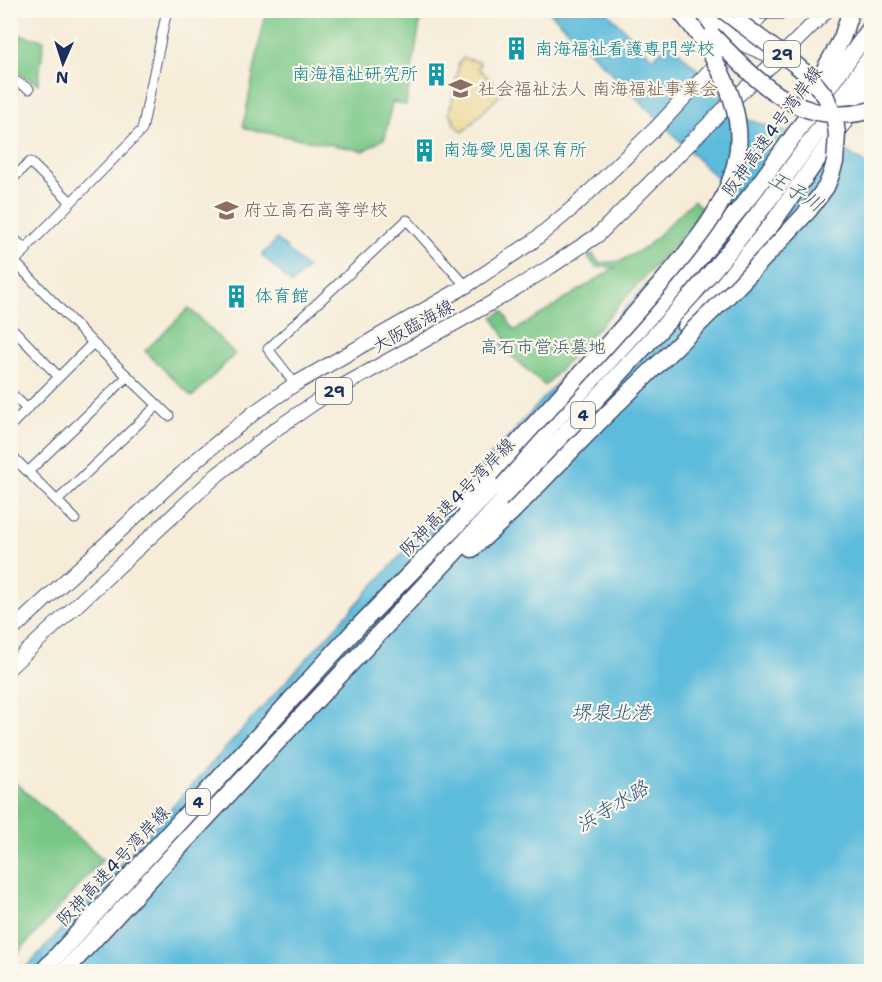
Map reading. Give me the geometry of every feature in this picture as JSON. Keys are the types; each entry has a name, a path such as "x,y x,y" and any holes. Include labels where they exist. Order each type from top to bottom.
{"highway":[{"path":"353,632 490,474 670,273 699,237 725,195 738,148 736,116 732,99 718,69 696,32 679,10"},
{"path":"688,10 753,76 783,99 799,107 826,114 843,115 872,110"},
{"path":"604,416 716,309 795,226 822,193 835,162 837,147 835,120 826,97 819,87 795,65 723,10"},
{"path":"761,14 785,10"},
{"path":"717,238 809,98 842,38 851,10"},
{"name":"阪神高速4号湾岸線","path":"42,972 353,632 498,483 642,326 754,191 872,26"},
{"name":"阪神高速4号湾岸線","path":"64,972 692,295 770,198 872,55"},
{"path":"267,753 443,575 512,512 710,301 789,202 828,142 872,82"}],"main road":[{"path":"698,10 736,41 778,59"},
{"path":"744,10 761,14 778,59"},
{"name":"大阪臨海線","path":"10,667 217,475 276,429 323,397 493,303 598,235 827,10"},
{"name":"大阪臨海線","path":"10,632 200,457 255,412 295,384 466,286 532,242 576,206 658,126 761,14"}],"street":[{"path":"167,10 142,130 12,262 169,416"},
{"path":"10,78 29,89"},
{"path":"10,181 30,162 71,202"},
{"path":"295,384 268,349 407,220 466,286"},
{"path":"10,235 25,249"},
{"path":"10,326 59,377"},
{"path":"10,426 93,343"},
{"path":"28,471 128,376"},
{"path":"10,392 27,409"},
{"path":"58,500 158,405"},
{"path":"10,454 75,519"}],"green space":[{"path":"266,11 422,11 406,105 392,102 385,138 364,151 247,129 243,126"},
{"path":"11,33 44,40 38,84 11,69"},
{"name":"高石市営浜墓地","path":"694,200 704,212 545,386 500,345 506,340 493,317 503,311 513,329 516,330 616,267 596,267 588,257 593,254 599,263 621,261 646,247"},
{"path":"189,308 235,354 192,397 145,351"},
{"path":"11,779 103,859 11,960"}],"sand":[{"path":"463,58 480,62 478,68 502,93 463,132 453,123 454,119 449,114 459,63"}],"water":[{"name":"堺泉北港","path":"549,11 606,11 653,58 670,43 749,120 844,150 871,167 871,971 22,972 731,192"},
{"path":"277,239 307,268 292,284 262,255"}],"place":[{"name":"南海福祉看護専門学校","path":"517,49"},
{"name":"南海福祉研究所","path":"436,74"},
{"name":"社会福祉法人 南海福祉事業会","path":"460,89"},
{"name":"南海愛児園保育所","path":"425,150"},
{"name":"府立高石高等学校","path":"226,210"},
{"name":"体育館","path":"237,296"}],"water label":[{"name":"王子川","path":"796,191"},
{"name":"浜寺水路","path":"612,806"}]}
